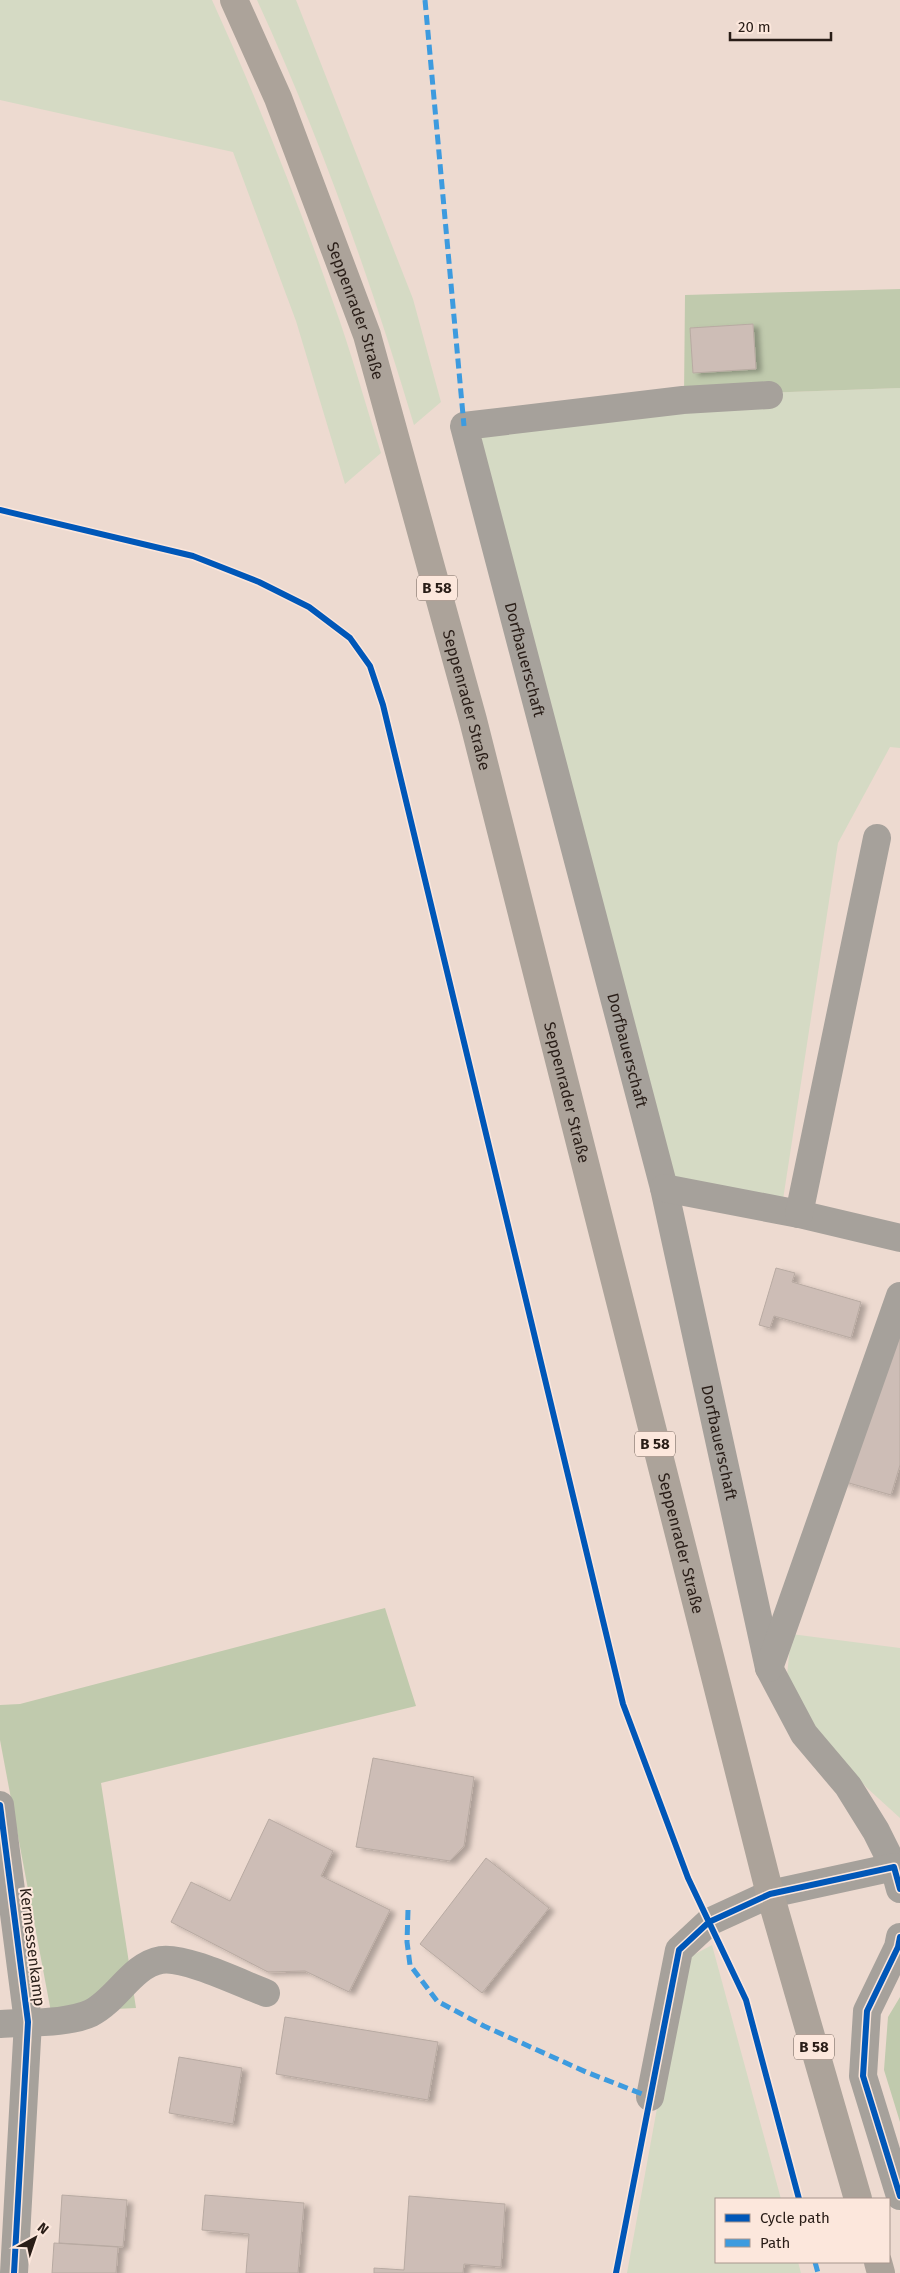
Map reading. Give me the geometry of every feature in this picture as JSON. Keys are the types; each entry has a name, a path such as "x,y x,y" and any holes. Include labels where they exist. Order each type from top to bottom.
{"main road":[{"name":"Seppenrader Straße","path":"234,0 278,98 367,335 476,729 770,1894 858,2198"}],"street":[{"name":"Dorfbauerschaft","path":"768,396 683,400 464,426 664,1188 769,1668 804,1734 848,1786 876,1831 897,1878"},
{"path":"799,1214 877,838"},
{"path":"664,1188 799,1214 900,1238"},
{"path":"769,1668 900,1296"},
{"name":"Kermessenkamp","path":"0,1805 28,2022 14,2273"},
{"path":"650,2097 679,1950 709,1922 770,1894 897,1878"},
{"path":"900,1937 898,1947 867,2010 863,2076 900,2196"},
{"path":"0,2024 65,2019 91,2013 115,1996 147,1965 161,1960 180,1960 266,1993"}],"green space":[{"path":"0,0 212,0 261,112 305,225 346,339 381,453 345,484 296,321 233,152 0,100"},
{"path":"257,0 296,0 413,299 441,402 414,425 380,317 343,210 302,104"},
{"path":"900,289 900,388 684,396 685,295"},
{"path":"900,388 900,748 890,747 838,843 782,1206 677,1188 475,416 684,396"},
{"path":"385,1608 416,1706 101,1783 136,2008 51,2012 0,1740 0,1705 20,1704"},
{"path":"791,1634 900,1648 900,1818 867,1788 810,1727 787,1676"},
{"path":"712,1945 781,2198 715,2198 715,2263 798,2263 801,2273 627,2273 684,1960"},
{"path":"900,1997 900,2122 884,2070 888,2017"}],"building":[{"path":"753,324 756,369 693,373 690,328"},
{"path":"776,1268 795,1273 792,1282 861,1302 851,1338 774,1316 770,1328 759,1325"},
{"path":"900,1312 900,1465 891,1495 842,1481"},
{"path":"373,1758 474,1777 464,1846 450,1861 356,1847"},
{"path":"269,1819 333,1851 321,1876 390,1910 349,1992 305,1971 268,1972 171,1922 191,1882 230,1901"},
{"path":"486,1858 549,1908 482,1993 420,1944"},
{"path":"285,2017 438,2042 428,2100 276,2074"},
{"path":"179,2057 242,2068 233,2124 169,2113"},
{"path":"62,2195 127,2200 123,2247 59,2243"},
{"path":"205,2195 304,2203 298,2273 246,2273 249,2234 202,2230"},
{"path":"409,2196 505,2204 501,2267 464,2264 463,2273 374,2273 374,2268 404,2270"},
{"path":"54,2243 118,2247 116,2273 52,2273"}],"marked path":[{"path":"425,0 464,426"},
{"path":"408,1910 407,1942 410,1965 437,2001 484,2026 586,2072 650,2097 650,2101"},
{"path":"815,2263 818,2273"}],"cycle path":[{"path":"0,510 193,556 259,582 309,607 350,638 370,666 383,705 623,1704 688,1878 746,2000 799,2198"},
{"path":"0,1805 28,2022 14,2273"},
{"path":"616,2273 679,1950 709,1922 770,1894 894,1867 900,1889"},
{"path":"900,1937 898,1947 867,2011 863,2076 900,2196"}]}
